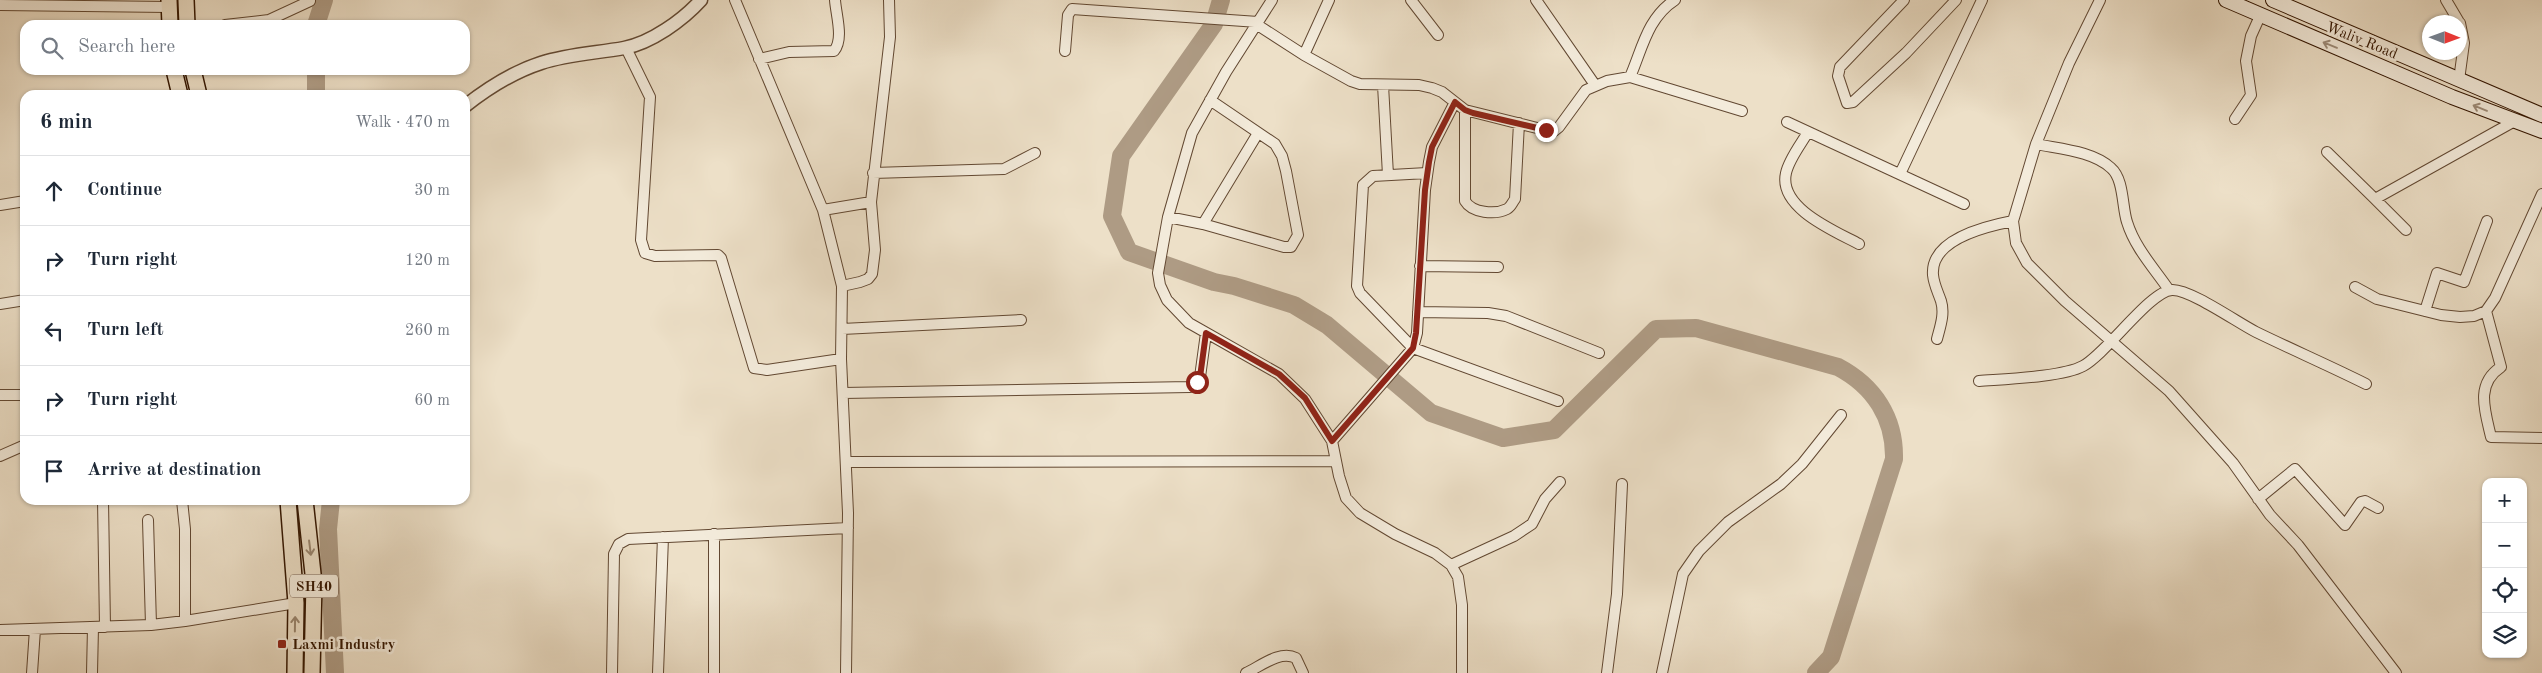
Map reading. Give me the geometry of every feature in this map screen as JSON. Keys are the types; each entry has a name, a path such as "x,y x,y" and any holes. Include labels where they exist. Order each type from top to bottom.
{"main road":[{"path":"186,0 187,20"},
{"name":"Waliv Road","path":"2226,0 2513,122 2542,131"},
{"name":"Waliv Road","path":"2272,0 2542,114"},
{"path":"169,3 170,20"},
{"path":"175,75 179,90"},
{"path":"194,75 198,90"},
{"name":"SH40","path":"288,505 296,603 295,673"},
{"name":"SH40","path":"305,505 314,583 312,673"}],"street":[{"path":"470,103 507,77 542,63 626,48 651,37 678,21 701,0"},
{"path":"735,0 823,210 842,286 841,359 848,528 846,673"},
{"path":"759,59 789,52 834,51 837,47 839,35 834,0"},
{"path":"842,286 868,279 872,274 875,250 870,202 890,37 889,0"},
{"path":"1272,0 1210,100 1192,133 1168,217 1158,273 1160,284 1167,300 1189,323 1279,374 1305,398 1332,441 1335,461 1346,498 1360,513 1395,534 1435,553 1451,564 1458,578 1462,605 1462,673"},
{"path":"1304,55 1329,0"},
{"path":"1411,0 1438,34"},
{"path":"1536,0 1595,85"},
{"path":"1630,77 1644,36 1667,5 1675,0"},
{"path":"1904,0 1840,67 1838,76 1847,103 1853,102 1899,59 1956,0"},
{"path":"1900,174 1982,0"},
{"path":"2100,0 2069,62 2036,144 2013,221 2016,242 2027,263 2065,301 2169,391 2233,463 2258,498 2298,545 2396,673"},
{"path":"2446,0 2455,15"},
{"path":"269,20 310,1"},
{"path":"0,5 81,2 169,3"},
{"path":"1065,51 1068,15 1072,9 1257,23 1304,55 1351,81 1383,85 1419,85 1442,92 1465,110 1554,131 1559,127 1581,96 1595,85 1630,77 1742,111"},
{"path":"2235,119 2251,95 2246,61 2251,36 2260,16"},
{"path":"626,48 650,97 651,110 641,240 645,253 655,256 718,255 721,258 754,368 767,370 841,359"},
{"path":"2459,80 2462,60"},
{"path":"1383,85 1388,175"},
{"path":"1168,217 1203,224 1284,247 1291,247 1298,235 1282,156 1274,144 1210,100"},
{"path":"1332,441 1413,348 1418,312 1427,173 1432,147 1455,102"},
{"path":"1465,110 1465,201 1468,208 1475,211 1505,210 1510,207 1515,199 1519,123"},
{"path":"1787,122 1964,204"},
{"path":"2375,199 2513,122"},
{"path":"1808,132 1786,173 1786,188 1801,212 1859,244"},
{"path":"1203,224 1258,133"},
{"path":"2036,144 2101,160 2113,169 2119,182 2128,223 2137,246 2169,290"},
{"path":"2327,152 2406,230"},
{"path":"873,173 1004,168 1035,153"},
{"path":"1427,173 1373,176 1363,185 1357,286 1367,302 1413,348 1558,401"},
{"path":"2355,288 2377,299 2425,311 2460,317 2474,316 2486,311 2495,298 2542,194"},
{"path":"0,205 20,202"},
{"path":"823,210 870,202"},
{"path":"1937,339 1943,315 1933,274 1934,263 1941,251 1968,234 1986,226 2013,221"},
{"path":"2425,311 2437,273 2464,282 2487,221"},
{"path":"1420,266 1498,267"},
{"path":"1979,381 2027,377 2083,366 2156,298 2169,290 2178,290 2256,332 2366,384"},
{"path":"0,304 20,301"},
{"path":"2486,311 2501,367 2492,373 2484,386 2491,437 2542,438"},
{"path":"1418,312 1488,313 1506,316 1598,353"},
{"path":"842,329 1021,320"},
{"path":"843,393 1190,387 1200,377 1206,333"},
{"path":"0,395 20,395"},
{"path":"1662,673 1682,574 1699,551 1728,522 1781,484 1802,464 1842,415"},
{"path":"0,456 20,447"},
{"path":"846,462 1335,461"},
{"path":"2258,498 2295,469 2345,525 2361,502 2365,501 2378,508"},
{"path":"1451,564 1514,536 1532,524 1545,499 1560,482"},
{"path":"1607,673 1617,594 1622,484"},
{"path":"103,505 105,627"},
{"path":"183,505 185,529 185,621"},
{"path":"148,520 151,625"},
{"path":"612,673 614,554 619,544 628,539 848,528"},
{"path":"714,534 714,673"},
{"path":"658,673 663,537"},
{"path":"0,630 151,625 296,603"},
{"path":"92,673 93,627"},
{"path":"32,673 35,629"},
{"path":"1246,673 1281,656 1290,655 1296,658 1303,673"}],"waterway":[{"path":"318,20 324,0"},
{"path":"1221,0 1214,24 1121,156 1112,216 1129,252 1214,282 1234,286 1294,305 1327,325 1431,413 1503,438 1554,430 1656,329 1696,328 1838,367 1862,384 1880,405 1891,430 1894,459 1831,657 1816,673"},
{"path":"316,75 316,90"},
{"path":"330,505 328,529 335,673"}],"place":[{"name":"Laxmi Industry","path":"282,644"}],"route":[{"path":"1197,382 1200,377 1206,333 1279,374 1305,398 1332,441 1413,348 1416,333 1425,190 1429,162 1432,147 1455,102 1465,110 1473,113 1546,130"}]}
